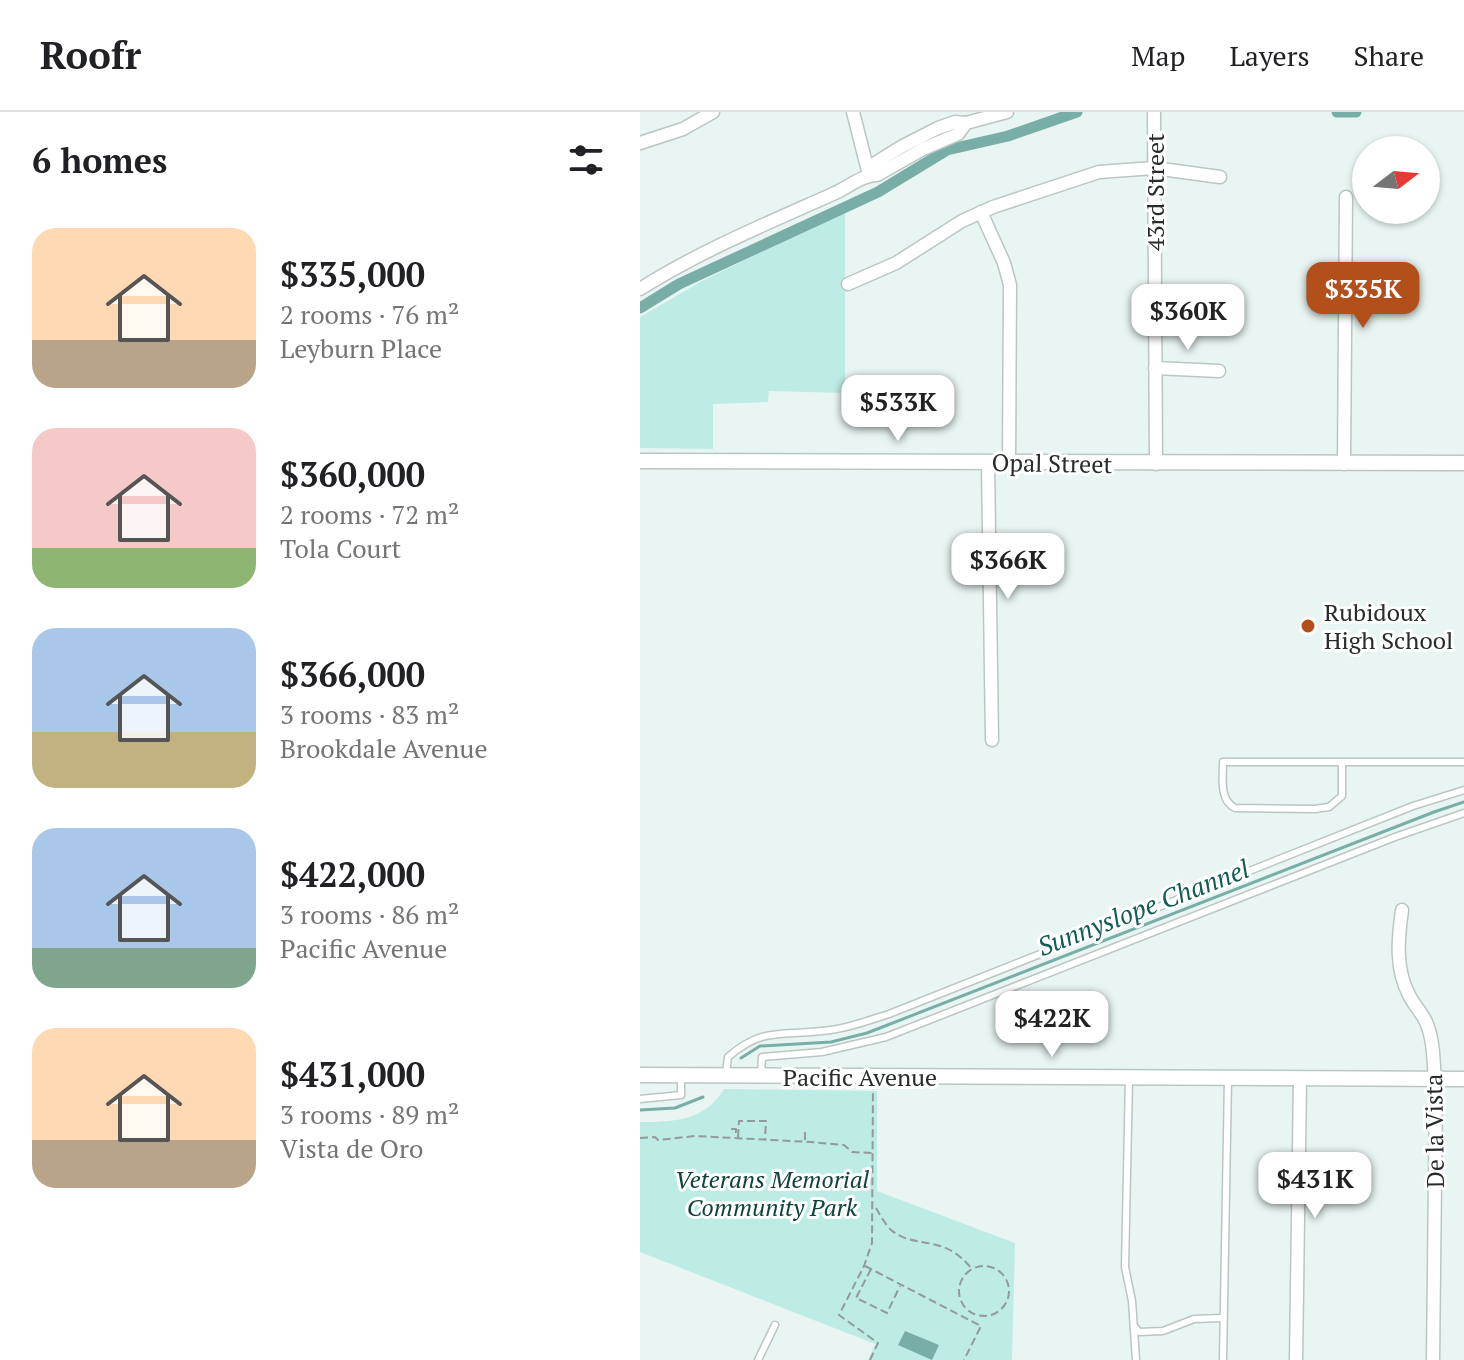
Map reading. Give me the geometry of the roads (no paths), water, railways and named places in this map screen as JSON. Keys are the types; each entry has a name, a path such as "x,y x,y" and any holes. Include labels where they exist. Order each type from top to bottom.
{"street":[{"path":"640,143 683,129 713,112"},
{"path":"853,112 869,175"},
{"path":"640,289 698,256 839,192 869,175 872,165 901,147 965,118 1007,112"},
{"name":"43rd Street","path":"1154,112 1156,464"},
{"path":"848,284 896,263 981,212 1099,172 1154,168 1220,177"},
{"path":"1344,464 1346,197"},
{"path":"981,212 1004,263 1010,285 1009,463"},
{"path":"1155,368 1219,371"},
{"name":"Opal Street","path":"640,461 1464,463"},
{"path":"988,463 992,740"},
{"name":"De la Vista","path":"1402,910 1398,946 1401,974 1408,994 1427,1023 1433,1049 1433,1360"},
{"name":"Pacific Avenue","path":"640,1075 1464,1079"},
{"path":"1296,1360 1300,1079"}],"lane":[{"path":"1342,762 1342,796 1329,807 1235,808 1224,798 1223,762 1342,762 1464,762"},
{"path":"726,1077 728,1057 753,1039 845,1028 889,1014 1413,806 1464,790"},
{"path":"761,1077 762,1057 822,1052 886,1037 1395,837 1464,813"},
{"path":"640,1099 681,1095 681,1076"},
{"path":"1129,1078 1125,1267 1135,1327 1136,1360"},
{"path":"1223,1360 1229,1162 1228,1079"},
{"path":"1135,1327 1139,1332 1163,1331 1184,1321 1222,1318"},
{"path":"758,1360 775,1325"}],"waterway":[{"path":"640,308 679,284 878,192 947,150 1008,136 1077,112"},
{"path":"1337,112 1356,112"},
{"name":"Sunnyslope Channel","path":"741,1058 760,1046 831,1042 867,1033 1464,802"},
{"name":"Sunnyslope Channel","path":"640,1110 675,1108 703,1097"}],"place":[{"name":"Rubidoux High School","path":"1308,626"}],"park label":[{"name":"Veterans Memorial Community Park","path":"772,1193"}]}
